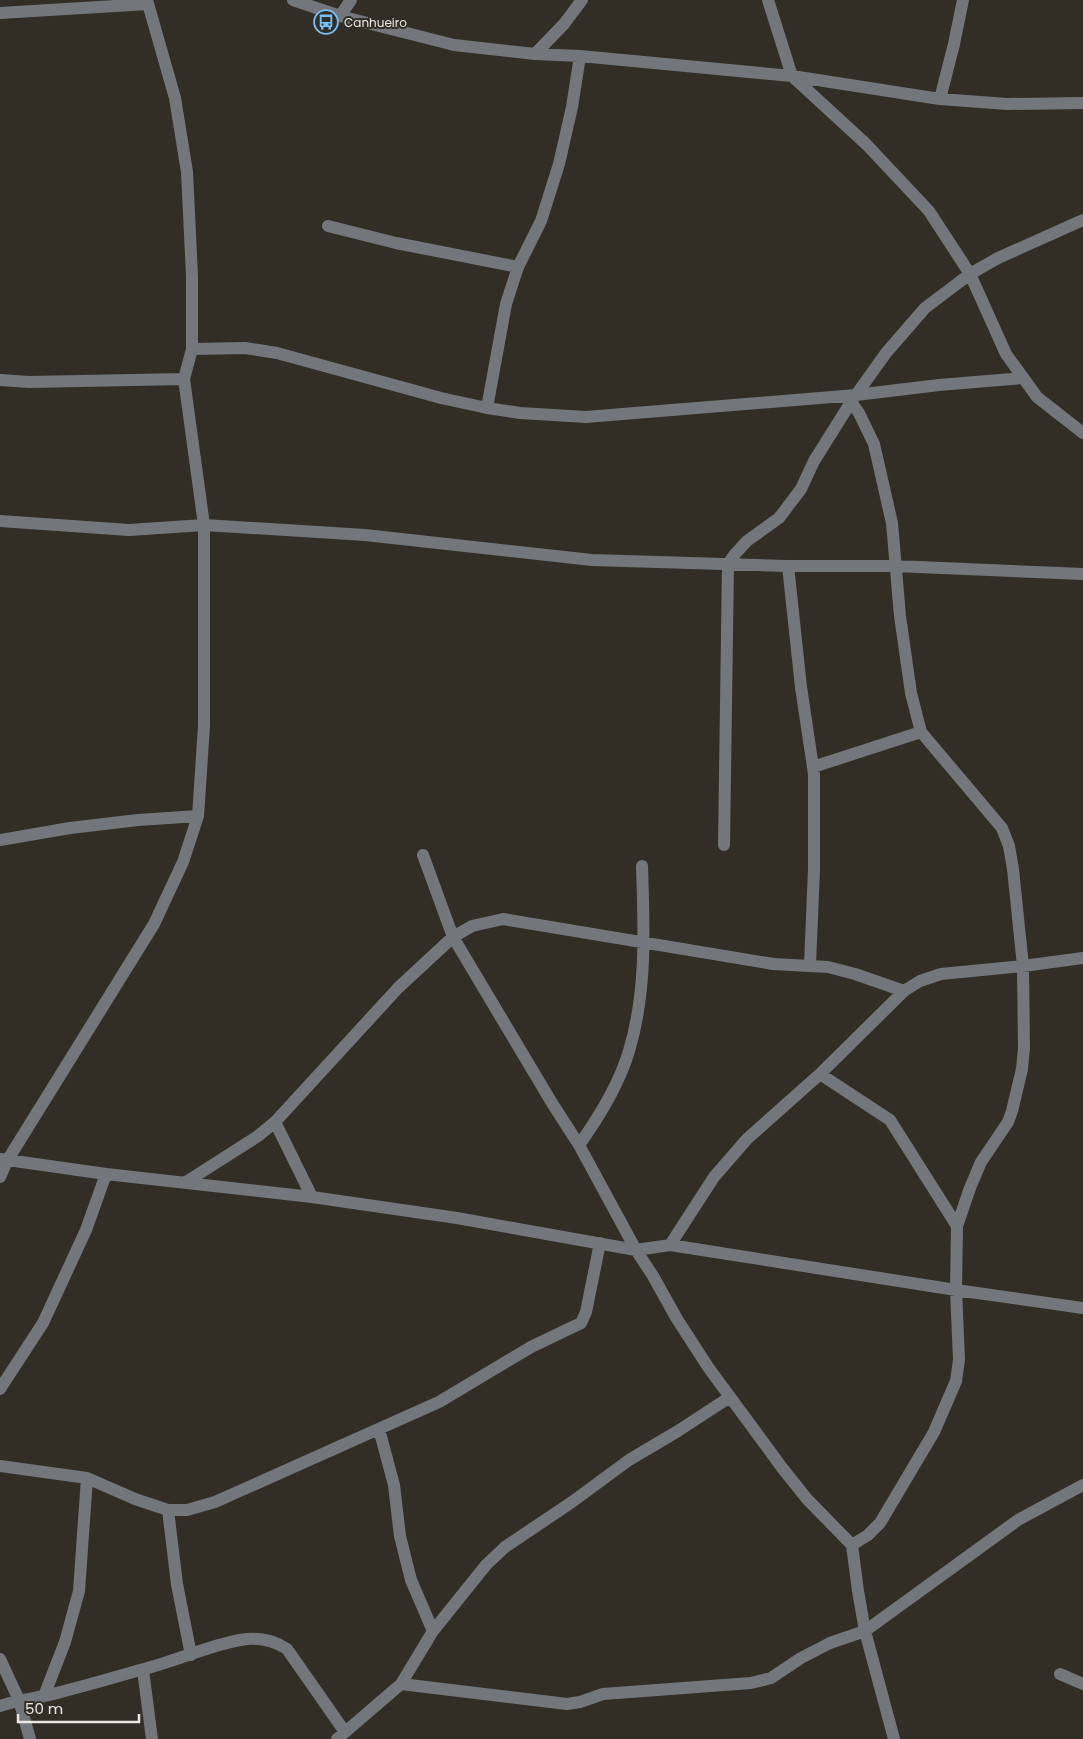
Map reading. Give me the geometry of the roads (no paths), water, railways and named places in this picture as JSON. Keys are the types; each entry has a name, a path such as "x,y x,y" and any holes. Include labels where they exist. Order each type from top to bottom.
{"street":[{"path":"293,0 340,16 454,45 535,54 580,56 792,76 940,99 1007,104 1083,103"},
{"path":"340,16 351,0"},
{"path":"535,54 564,24 582,0"},
{"path":"768,0 792,76 866,144 929,211 970,274 1006,354 1037,397 1083,433"},
{"path":"940,99 963,0"},
{"path":"0,12 148,2 174,98 187,172 192,276 192,348 184,379 204,525 204,726 198,816 183,862 154,924 4,1160 0,1177"},
{"path":"487,408 504,313 518,267 541,220 559,164 572,107 580,56"},
{"path":"724,845 728,564 734,554 748,541 779,518 800,490 814,461 854,399 886,353 925,308 970,274 998,258 1083,220"},
{"path":"328,226 396,243 518,267"},
{"path":"192,348 245,348 277,353 422,393 487,408 520,413 586,417 854,399 939,385 1023,378"},
{"path":"0,380 29,382 184,379"},
{"path":"852,1546 868,1535 880,1523 934,1432 956,1381 959,1360 956,1290 957,1226 970,1188 982,1162 1008,1122 1022,1069 1024,1048 1023,966 1009,846 1002,828 921,732 911,693 895,566 892,523 874,444 854,399"},
{"path":"0,521 129,530 204,525 366,535 592,560 788,566 895,566 1083,574"},
{"path":"788,566 801,687 813,767 814,869 810,965"},
{"path":"813,767 921,732"},
{"path":"0,840 80,827 138,820 198,816"},
{"path":"423,856 453,937 579,1145 636,1250 677,1319 730,1397 806,1499 852,1546 865,1631 894,1739"},
{"path":"579,1145 592,1127 613,1089 629,1052 642,988 644,943 642,866"},
{"path":"186,1182 258,1136 275,1122 398,988 453,937 472,926 503,919 774,964 828,967 904,991"},
{"path":"670,1245 714,1177 728,1161 760,1127 820,1074 904,991 920,981 941,974 1083,958"},
{"path":"820,1074 890,1120 957,1226"},
{"path":"275,1122 312,1197"},
{"path":"4,1160 106,1174 312,1197 457,1218 636,1250 670,1245 1083,1308"},
{"path":"0,1389 48,1315 86,1230 106,1174"},
{"path":"0,1466 87,1478 135,1499 168,1510 187,1510 215,1502 439,1402 531,1347 581,1322 586,1312 600,1243"},
{"path":"0,1706 143,1670 240,1640 260,1639 276,1642 287,1649 341,1735 401,1684 433,1632 486,1565 505,1547 629,1460 730,1397"},
{"path":"379,1428 394,1485 400,1536 411,1580 433,1632"},
{"path":"44,1696 65,1642 79,1591 87,1478"},
{"path":"401,1684 567,1704 585,1701 603,1694 762,1681 771,1678 801,1658 830,1644 865,1631 1018,1520 1083,1485"},
{"path":"168,1510 177,1584 191,1655"},
{"path":"0,1659 19,1700 30,1739"},
{"path":"143,1670 152,1739"},
{"path":"1060,1674 1083,1684"}],"place":[{"name":"Canhueiro","path":"326,22"}]}
